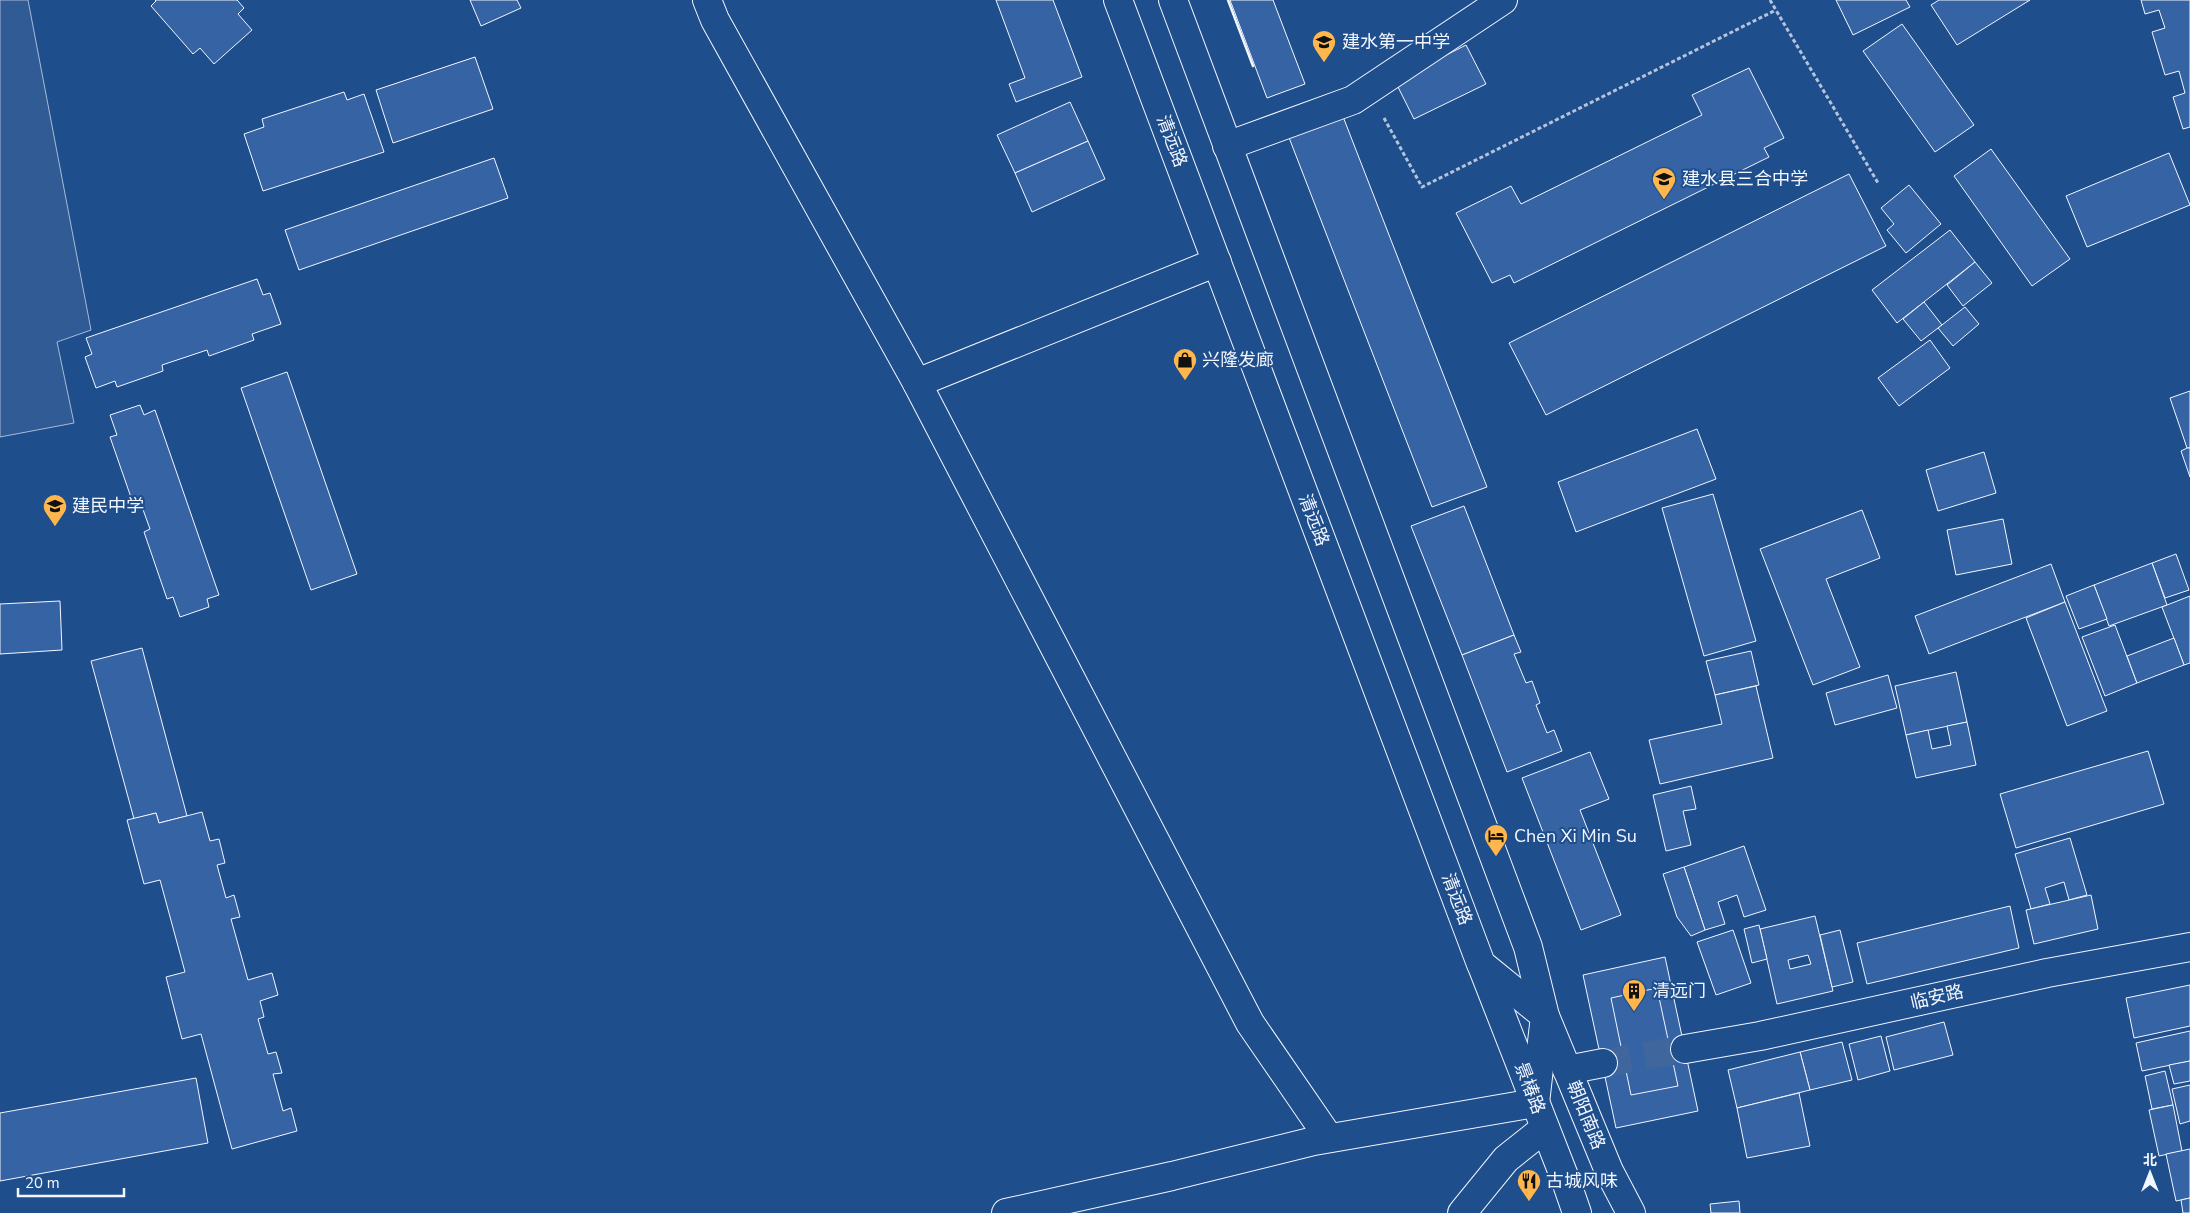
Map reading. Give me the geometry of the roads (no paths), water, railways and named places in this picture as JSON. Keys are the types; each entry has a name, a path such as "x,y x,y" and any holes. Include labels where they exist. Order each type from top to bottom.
{"street":[{"path":"707,0 715,20 917,383 1250,1024 1329,1138"},
{"name":"清远路","path":"1118,0 1482,964 1545,1016"},
{"path":"1006,1213 1329,1138 1536,1103 1545,1016 1528,947 1172,0"},
{"path":"1227,146 1352,100 1503,0"},
{"path":"917,383 1217,262"},
{"name":"临安路","path":"1685,1049 1760,1036 2047,972 2190,946"},
{"name":"景椿路","path":"1482,964 1577,1213"},
{"name":"朝阳南路","path":"1545,1016 1609,1171 1631,1213"},
{"path":"1567,1070 1603,1063"},
{"path":"1462,1213 1506,1159 1545,1128"}],"tunnel":[{"path":"1603,1063 1685,1049"}],"place":[{"name":"建水第一中学","path":"1324,63"},
{"name":"建水县三合中学","path":"1664,200"},
{"name":"兴隆发廊","path":"1185,381"},
{"name":"建民中学","path":"55,527"},
{"name":"Chen Xi Min Su","path":"1496,857"},
{"name":"清远门","path":"1634,1012"},
{"name":"古城风味","path":"1529,1202"}]}
